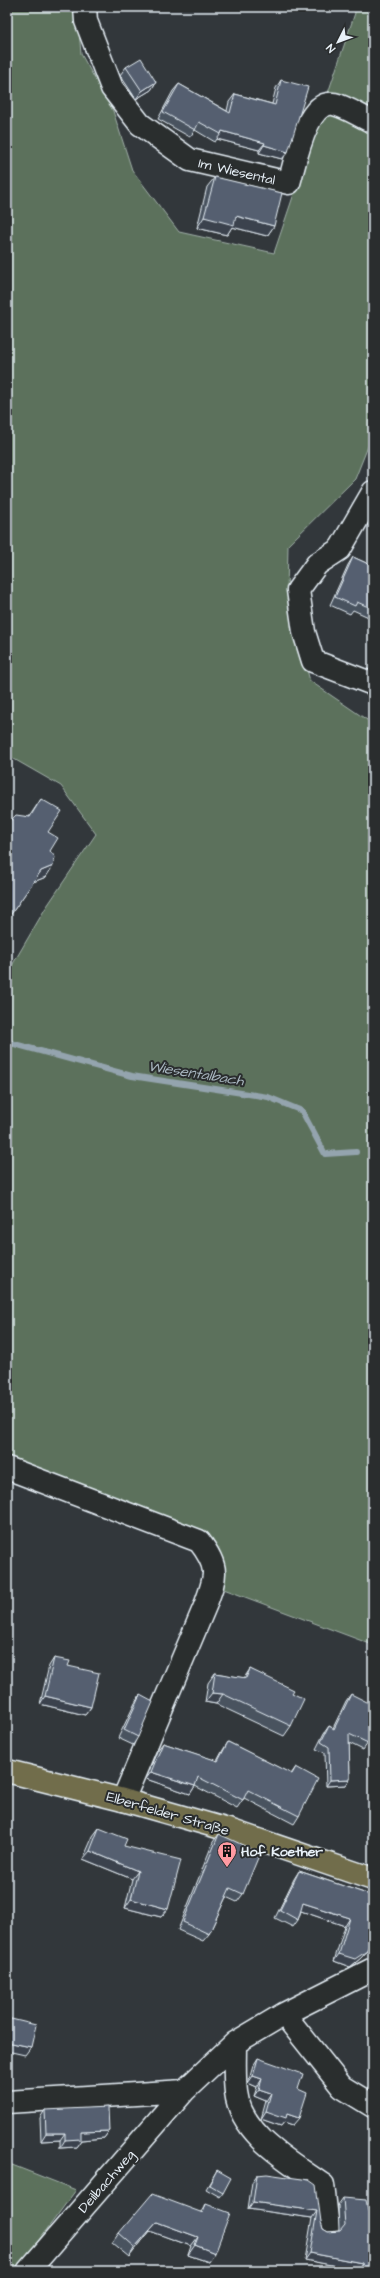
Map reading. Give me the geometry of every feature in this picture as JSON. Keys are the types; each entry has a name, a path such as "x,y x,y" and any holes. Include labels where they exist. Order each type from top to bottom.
{"main road":[{"name":"Elberfelder Straße","path":"7,1771 123,1800 232,1831 373,1879"}],"street":[{"name":"Im Wiesental","path":"85,7 86,22 112,88 140,124 190,160 289,183 308,120 321,106 333,104 373,122"},
{"path":"373,492 340,549 317,564 298,590 304,632 313,661 373,684"},
{"path":"7,1468 199,1541 210,1556 215,1577 123,1800"},
{"name":"Deilbachweg","path":"28,2271 184,2091 235,2043 284,2014 373,1968"},
{"path":"284,2014 342,2087 373,2106"},
{"path":"235,2043 236,2094 247,2122 268,2145 323,2185 328,2228"},
{"path":"7,2102 184,2091"}],"green space":[{"path":"7,7 77,7 81,54 113,111 132,170 179,232 274,253 355,13 353,7 373,7 373,434 355,479 288,545 287,595 310,681 373,724 373,1645 221,1588 196,1546 7,1477 7,974 45,909 96,834 61,786 7,755"},
{"path":"7,2163 76,2190 16,2271 7,2271"}],"building":[{"path":"141,58 156,82 142,91 126,67"},
{"path":"281,80 308,87 288,152 264,145 265,143 222,131 221,134 199,122 195,130 163,112 179,84 230,113 235,94 275,105"},
{"path":"215,177 282,193 274,226 236,216 234,225 204,217"},
{"path":"353,557 373,566 373,609 357,602 355,606 335,597"},
{"path":"7,750 11,752 7,760"},
{"path":"41,799 62,811 48,832 58,838 50,851 55,857 53,866 41,871 7,920 7,824 16,815 30,817"},
{"path":"54,1658 70,1661 68,1666 99,1673 91,1707 45,1696"},
{"path":"250,1669 294,1690 292,1693 304,1699 291,1726 223,1694 212,1693 215,1673 246,1678"},
{"path":"351,1694 373,1705 373,1733 368,1743 349,1734 350,1779 330,1780 329,1747 321,1742 329,1726 334,1729"},
{"path":"140,1695 153,1702 138,1737 124,1730"},
{"path":"228,1742 292,1774 296,1767 318,1779 299,1816 248,1790 243,1800 198,1777 195,1786 151,1772 163,1743 218,1761"},
{"path":"99,1828 127,1839 124,1846 181,1860 168,1909 131,1899 138,1871 90,1851"},
{"path":"219,1834 260,1853 243,1894 230,1888 209,1934 183,1922"},
{"path":"299,1871 373,1896 373,1931 367,1951 355,1959 339,1954 350,1918 303,1903 298,1920 280,1910"},
{"path":"7,2018 36,2025 31,2047 7,2042"},
{"path":"258,2058 303,2074 298,2089 307,2093 299,2118 287,2114 286,2118 266,2111 271,2093 259,2089 262,2079 253,2076"},
{"path":"108,2107 109,2131 81,2132 81,2139 65,2140 65,2133 46,2133 45,2110"},
{"path":"217,2170 231,2178 223,2193 209,2185"},
{"path":"267,2174 309,2180 316,2185 321,2222 323,2229 328,2232 340,2231 345,2225 343,2198 366,2200 371,2225 373,2225 373,2271 364,2271 362,2263 310,2253 317,2211 253,2202 257,2175"},
{"path":"152,2194 203,2213 206,2204 230,2213 215,2253 195,2245 198,2237 157,2222 135,2247 119,2233"}],"waterway":[{"name":"Wiesentalbach","path":"7,1042 132,1076 268,1097 302,1111 325,1154 356,1152"}],"place":[{"name":"Hof Koether","path":"227,1868"}]}
